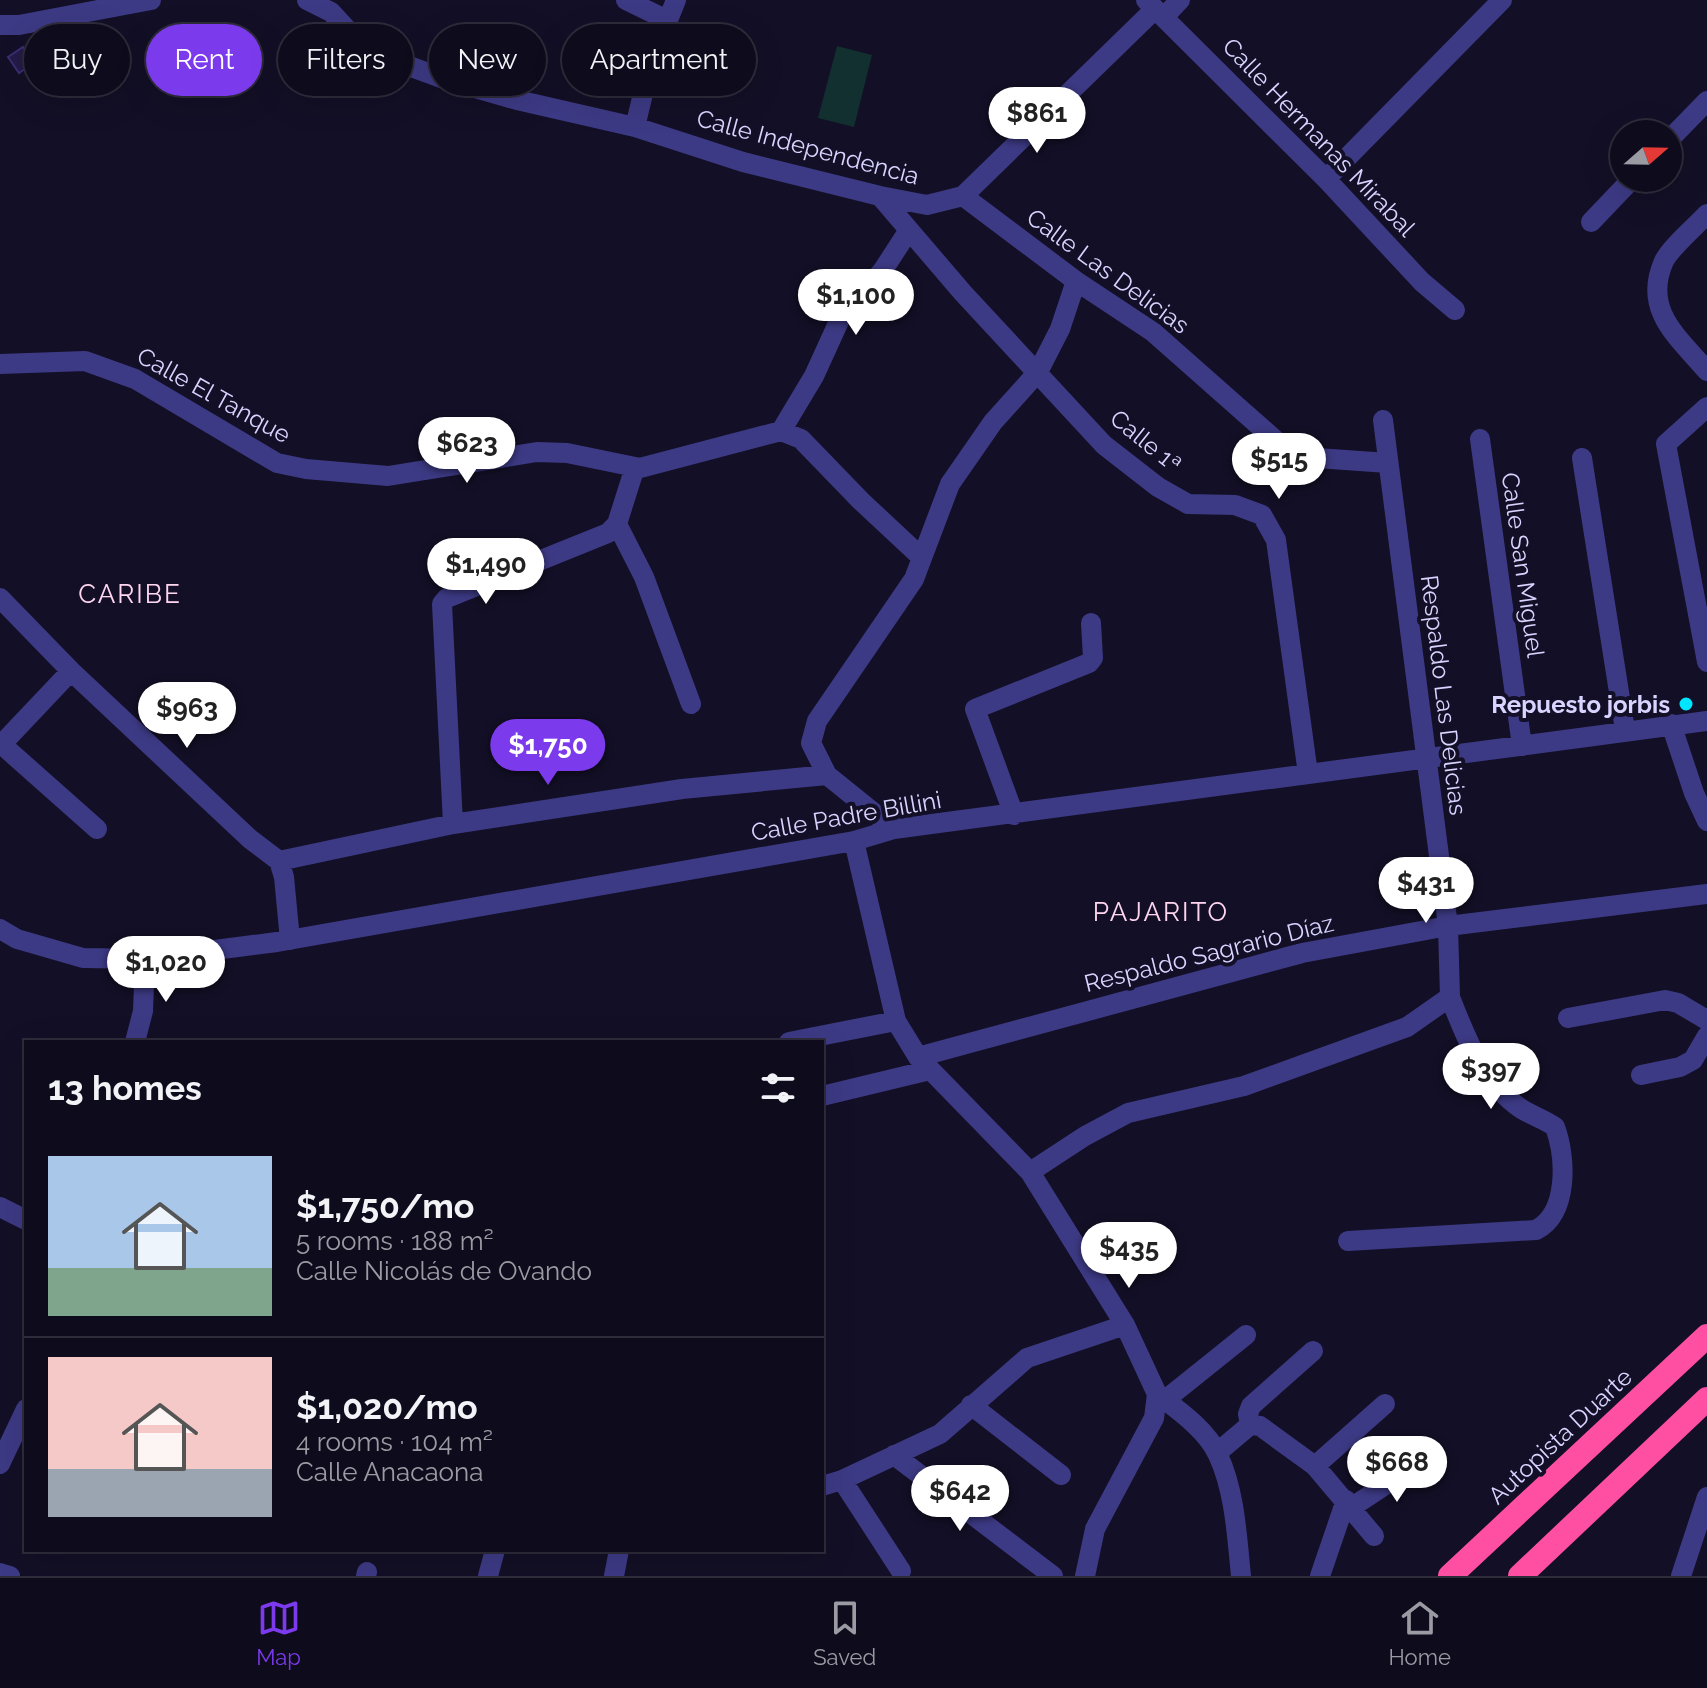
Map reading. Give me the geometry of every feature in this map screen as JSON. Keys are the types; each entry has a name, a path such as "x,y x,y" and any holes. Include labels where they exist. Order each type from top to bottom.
{"highway":[{"name":"Autopista Duarte","path":"1450,1576 1707,1336"},
{"path":"1520,1576 1707,1399"}],"street":[{"path":"0,25 19,25 151,0"},
{"name":"Calle Independencia","path":"307,0 331,12 354,37 376,54 475,88 635,127 743,162 880,196 927,205 963,196"},
{"path":"626,0 667,20"},
{"path":"635,127 650,65 676,0"},
{"path":"963,196 1155,9 1180,0"},
{"path":"1326,179 1502,0"},
{"name":"Calle Hermanas Mirabal","path":"1155,9 1326,179 1422,282 1455,310"},
{"path":"1682,127 1707,101"},
{"path":"1591,222 1620,192"},
{"name":"Calle 1ª","path":"880,196 963,293 1104,445 1158,487 1188,504 1235,505 1262,515 1276,540 1308,774"},
{"name":"Calle Las Delicias","path":"963,196 1076,281 1153,332 1281,445 1317,458 1388,463"},
{"path":"1707,214 1664,260 1656,298 1666,323 1707,371"},
{"path":"909,230 883,270 840,319 814,376 781,431 801,439 921,557"},
{"path":"894,829 827,775 811,743 817,721 914,579 950,484 993,422 1038,372 1060,329 1076,281"},
{"name":"Calle El Tanque","path":"0,364 85,361 112,369 135,379 277,463 306,469 388,476 537,452 567,453 640,468 781,431"},
{"path":"1707,407 1666,444 1707,662"},
{"name":"Respaldo Las Delicias","path":"1348,1241 1536,1230 1551,1216 1560,1193 1563,1170 1555,1127 1515,1105 1498,1086 1470,1049 1450,997 1448,926 1383,420"},
{"name":"Calle San Miguel","path":"1480,439 1522,746"},
{"path":"1582,458 1625,730"},
{"path":"453,824 442,604 447,598 608,533 617,524 635,467"},
{"path":"617,524 644,577 691,704"},
{"path":"0,598 71,671 250,839 279,861 284,877 290,940"},
{"path":"1014,815 975,709 1089,663 1093,658 1091,623"},
{"path":"71,671 1,743 97,829"},
{"name":"Calle Padre Billini","path":"0,929 17,939 83,958 145,959 290,940 854,841 894,829 1707,721"},
{"path":"1671,724 1694,793 1707,821"},
{"path":"279,861 453,824 682,789 827,775"},
{"path":"854,841 896,1021 924,1063 1030,1172 1125,1325 1161,1397 1198,1428 1218,1452 1228,1482 1241,1576"},
{"name":"Respaldo Sagrario Díaz","path":"824,1095 924,1063 1302,953 1448,926 1707,894"},
{"path":"136,1040 143,1011 145,959"},
{"path":"1030,1172 1085,1136 1128,1113 1257,1082 1407,1027 1450,997"},
{"path":"1568,1018 1665,1000 1678,1003 1707,1020"},
{"path":"799,1040 896,1021"},
{"path":"1641,1075 1680,1067 1693,1060 1707,1036"},
{"path":"0,1207 24,1219"},
{"path":"824,1485 940,1434 1027,1358 1125,1325"},
{"path":"1085,1576 1095,1529 1154,1418 1161,1397 1246,1335"},
{"path":"1250,1425 1248,1414 1251,1406 1313,1351"},
{"path":"1315,1466 1385,1404"},
{"path":"971,1405 1061,1475"},
{"path":"0,1464 24,1413"},
{"path":"1218,1452 1250,1425 1260,1426 1315,1466 1374,1536"},
{"path":"894,1455 1053,1576"},
{"path":"1320,1576 1349,1503 1417,1464"},
{"path":"842,1480 899,1574"},
{"path":"1681,1576 1707,1497"},
{"path":"488,1576 494,1552"},
{"path":"614,1576 619,1552"},
{"path":"0,1573 10,1576"}],"green space":[{"path":"837,46 872,55 854,127 818,118"}],"building":[{"path":"23,47 24,69 19,73 8,57"}],"place":[{"name":"Repuesto jorbis","path":"1686,704"}],"district":[{"name":"CARIBE","path":"130,594"},
{"name":"PAJARITO","path":"1161,912"}]}
